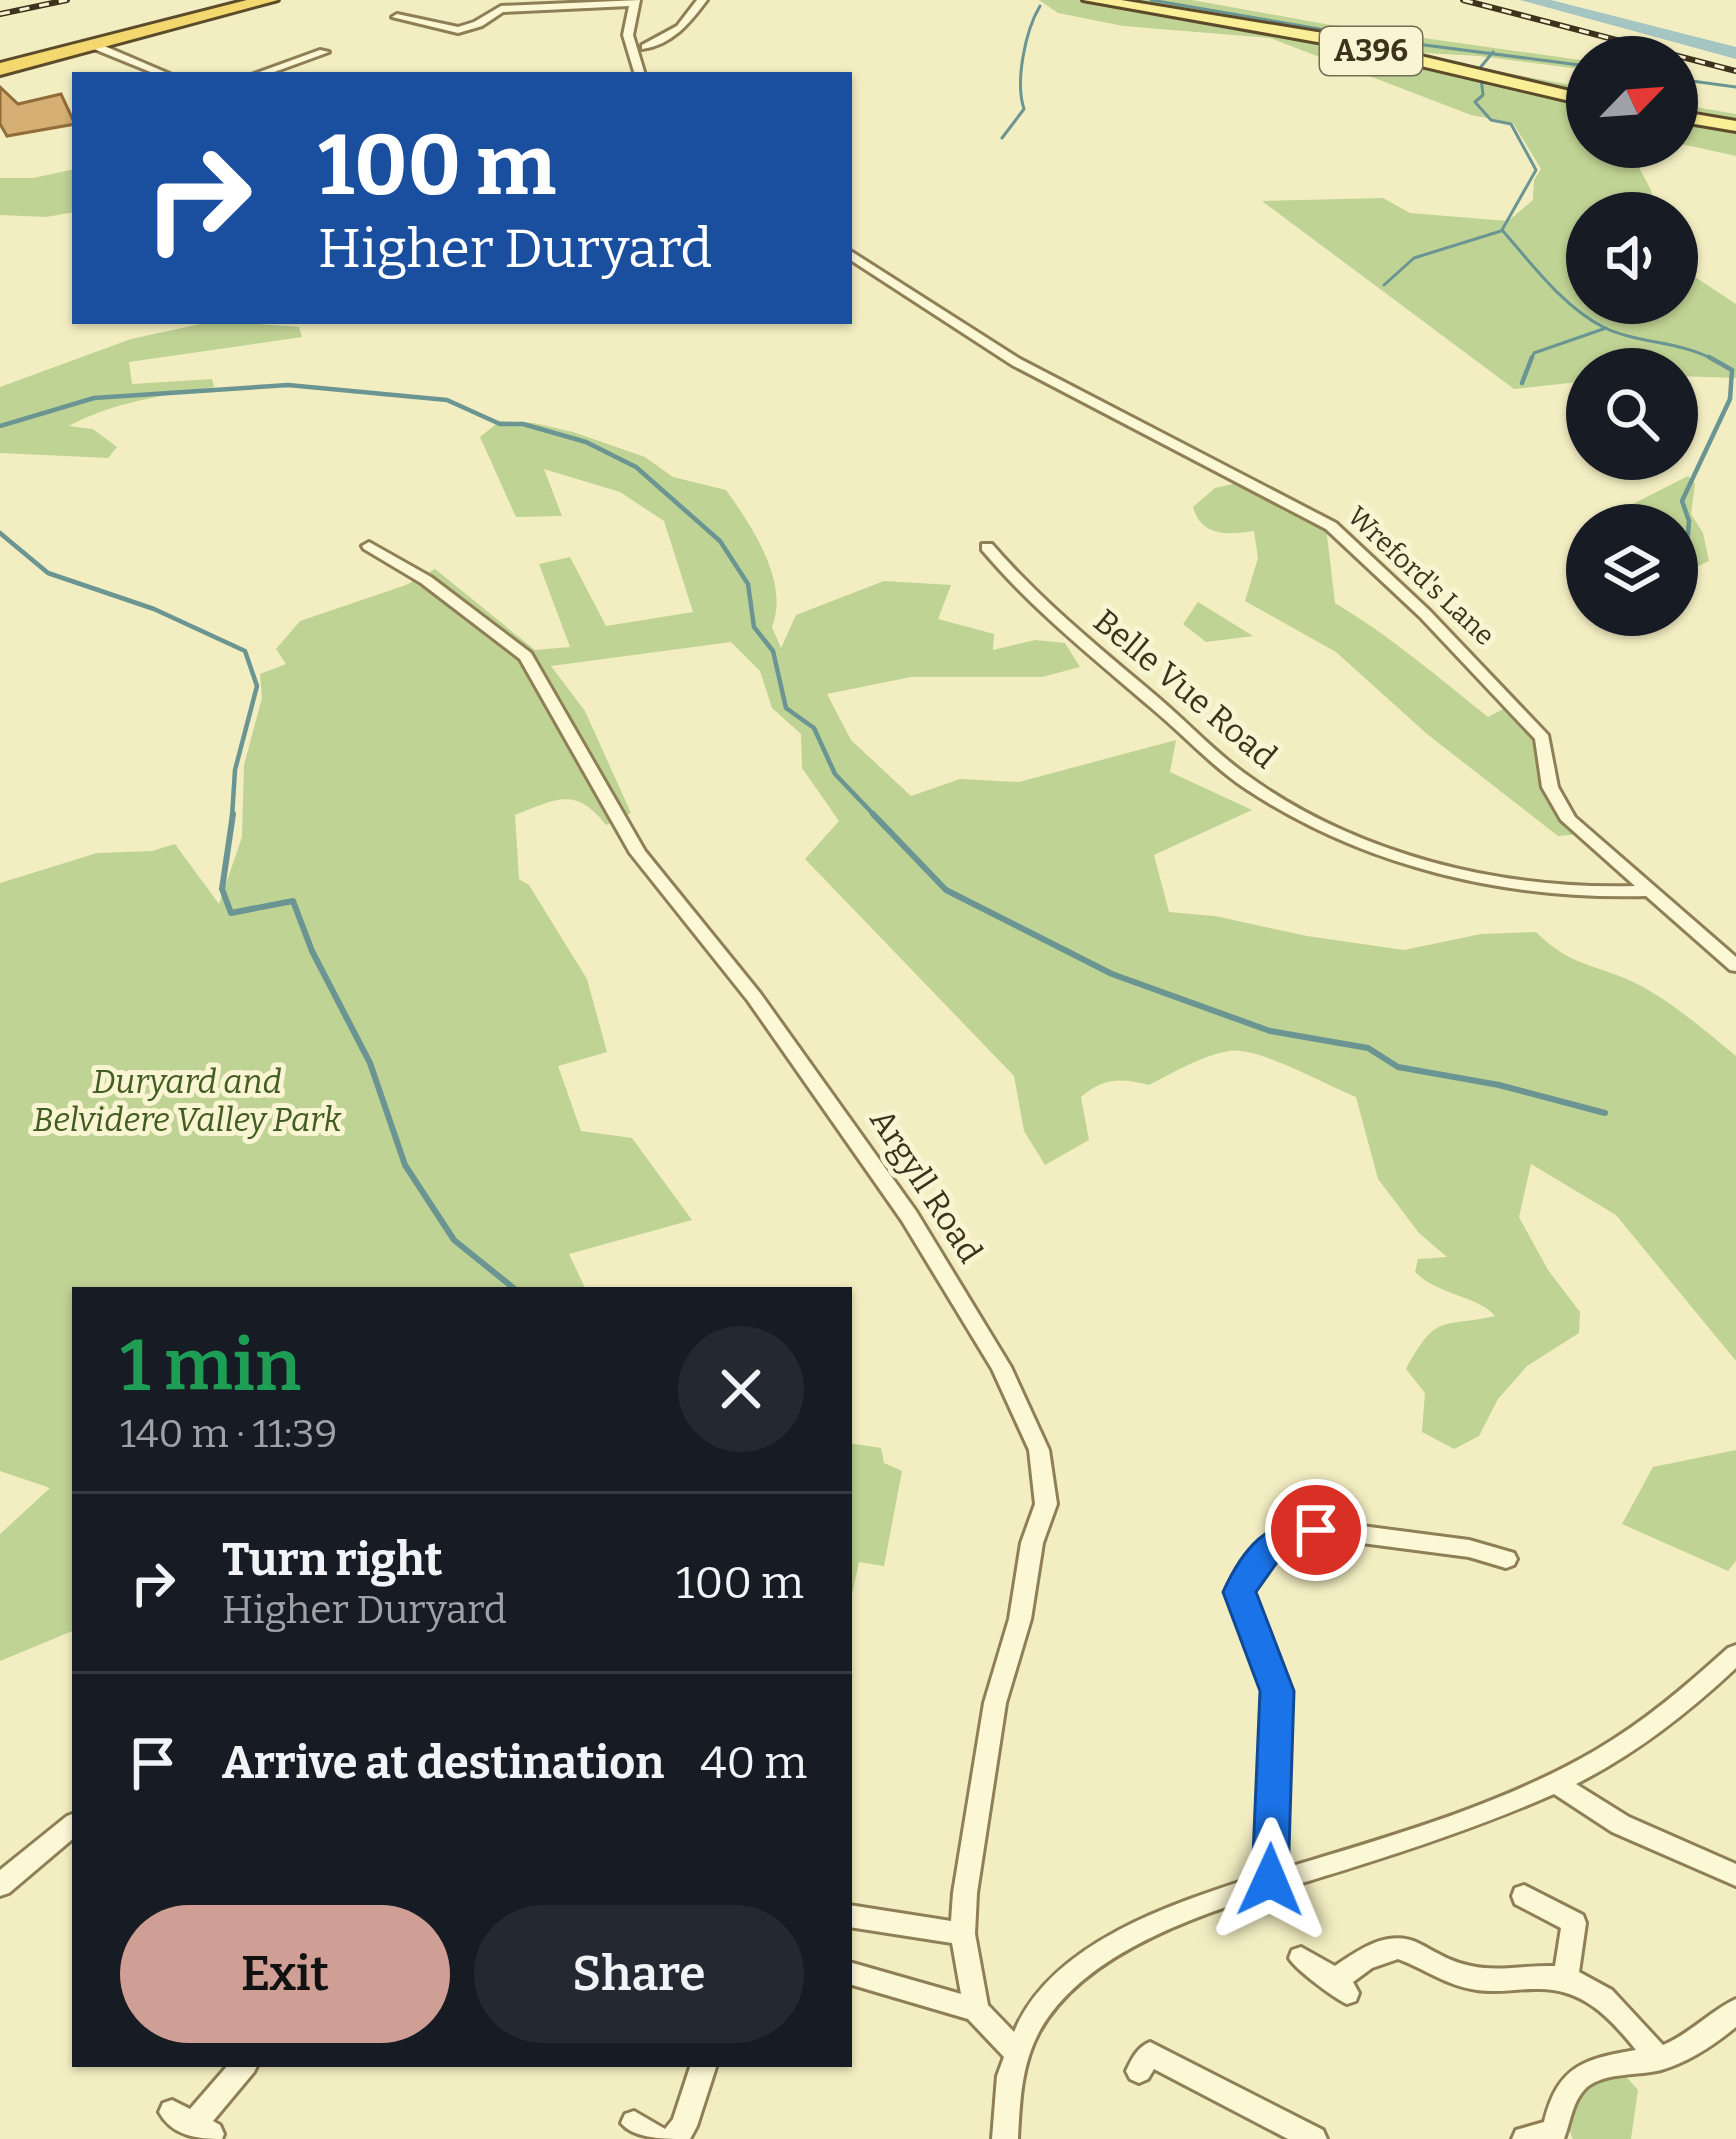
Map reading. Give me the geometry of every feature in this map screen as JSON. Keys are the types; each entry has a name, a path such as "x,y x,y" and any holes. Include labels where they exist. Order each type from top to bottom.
{"highway":[{"path":"0,69 268,0"}],"main road":[{"name":"A396","path":"1091,0 1323,38 1566,95"},
{"path":"1698,120 1736,126"}],"street":[{"path":"646,47 681,28 702,0"},
{"path":"422,12 403,18 462,30 497,4 635,1 630,50 639,72"},
{"path":"98,46 160,72"},
{"path":"265,72 324,52"},
{"name":"Wreford's Lane","path":"852,256 1016,362 1330,526 1543,738 1558,806 1736,966"},
{"name":"Argyll Road","path":"370,546 440,590 526,656 613,816 830,1100 932,1251 1025,1416 1039,1450 1046,1504 1032,1543 1020,1619 994,1703 963,1934 976,2010"},
{"name":"Belle Vue Road","path":"987,547 1052,618 1213,758 1282,804 1394,853 1472,876 1536,888 1651,891"},
{"path":"1270,1880 1277,1691 1240,1592 1250,1570 1274,1542 1290,1532 1341,1528 1404,1542 1476,1549 1506,1559"},
{"path":"1005,2139 1005,2081 1015,2050 1050,2000 1089,1960 1181,1910 1316,1869 1557,1782 1634,1738 1689,1699 1736,1654"},
{"path":"1557,1782 1588,1809 1622,1827 1736,1875"},
{"path":"0,1885 72,1825"},
{"path":"1524,1896 1574,1923 1565,1979"},
{"path":"852,1916 963,1934"},
{"path":"1301,1958 1341,1986 1370,1954 1396,1946 1478,1979 1565,1979 1605,2000 1660,2059"},
{"path":"852,1974 976,2010 1015,2050"},
{"path":"1525,2139 1558,2136 1561,2098 1572,2083 1598,2068 1660,2059 1736,2011"},
{"path":"1139,2071 1150,2054 1314,2139"},
{"path":"192,2124 242,2067"},
{"path":"673,2139 684,2126 703,2067"}],"green space":[{"path":"1039,0 1192,0 1566,58 1566,67 1390,51 1566,84 1566,168 1639,168 1651,192 1566,192 1566,324 1698,324 1698,279 1736,304 1736,378 1698,377 1698,348 1566,348 1566,383 1514,389 1262,201 1383,198 1410,213 1508,221 1533,200 1534,180 1541,169 1513,123 1471,115 1270,38 1123,26 1058,13"},
{"path":"1698,108 1736,114 1736,156 1698,148"},
{"path":"72,170 72,213 0,215 0,178 33,178"},
{"path":"200,324 299,327 302,337 129,362 132,384 212,379 214,387 122,405 69,426 93,429 117,447 108,458 0,453 0,387 131,339"},
{"name":"Duryard and Belvidere Valley Park","path":"500,421 534,423 645,457 673,477 726,490 772,573 776,610 772,627 781,648 796,615 884,581 951,585 938,619 994,634 993,650 1035,640 1065,643 1080,667 1042,677 911,677 827,694 851,740 911,796 960,779 1019,782 1176,740 1170,772 1252,810 1154,855 1169,912 1404,950 1481,934 1536,932 1569,957 1627,979 1684,1014 1736,1056 1736,1361 1616,1215 1531,1164 1519,1217 1548,1270 1580,1312 1579,1333 1527,1366 1498,1399 1479,1436 1454,1449 1422,1432 1425,1393 1406,1369 1425,1338 1442,1326 1495,1316 1415,1272 1418,1259 1447,1257 1419,1233 1378,1179 1356,1097 1274,1060 1229,1051 1149,1085 1113,1081 1089,1090 1081,1097 1089,1140 1045,1165 1024,1131 1014,1076 805,859 839,821 802,768 801,734 772,708 760,671 731,642 551,666 585,711 631,813 606,825 585,805 565,799 515,815 519,879 529,885 587,979 607,1052 558,1066 581,1131 632,1138 692,1220 569,1254 585,1287 72,1287 72,1631 0,1661 0,1534 50,1488 0,1471 0,883 97,853 152,851 175,844 219,904 242,837 244,765 262,698 260,674 286,664 276,649 300,621 406,585 435,569 535,650 570,647 539,564 570,557 606,626 693,612 664,521 620,492 544,469 562,516 516,517 480,437"},
{"path":"1680,480 1695,484 1692,504 1633,504"},
{"path":"1242,482 1326,527 1335,603 1488,717 1507,707 1532,733 1550,803 1580,834 1558,836 1427,734 1336,652 1245,601 1258,558 1254,531 1209,529 1193,507 1215,488"},
{"path":"1698,525 1703,533 1709,561 1698,566"},
{"path":"1198,602 1253,636 1206,642 1183,624"},
{"path":"852,1443 881,1448 884,1463 902,1471 884,1566 859,1562 852,1595"},
{"path":"1736,1450 1736,1561 1728,1571 1622,1524 1653,1467"},
{"path":"1621,2071 1638,2090 1631,2139 1573,2139 1568,2114 1578,2094"}],"building":[{"path":"0,87 18,104 61,94 72,118 72,125 7,136 0,124"}],"waterway":[{"path":"1151,0 1492,54"},
{"path":"1529,0 1736,53"},
{"path":"1002,138 1024,109 1023,57 1040,6"},
{"path":"1492,54 1566,63"},
{"path":"1492,54 1480,68 1483,95 1475,102 1491,120 1511,124 1536,170 1502,230 1575,309 1605,328"},
{"path":"1698,82 1736,87"},
{"path":"1384,285 1414,258 1501,231"},
{"path":"1531,360 1534,353 1605,328"},
{"path":"1605,328 1714,360"},
{"path":"1522,383 1532,357"},
{"path":"1683,504 1730,399 1732,370 1709,357"},
{"path":"0,426 94,398 288,385 447,400 500,424 523,424 586,442 636,467 720,541 748,584 754,627 773,651 786,708 814,728 835,774 876,817"},
{"path":"0,533 48,573 154,609 245,651 257,686 235,770 232,817"},
{"path":"233,814 222,889 231,913 293,901 312,951 370,1063 405,1165 454,1240 512,1287"},
{"path":"873,814 946,890 1112,974 1270,1031 1368,1048 1398,1067 1499,1085 1605,1113"}],"railway":[{"path":"0,14 67,0"},
{"path":"1463,0 1736,71"}],"route":[{"path":"1270,1880 1277,1691 1240,1592 1250,1570 1274,1542 1290,1532 1316,1530"}]}
